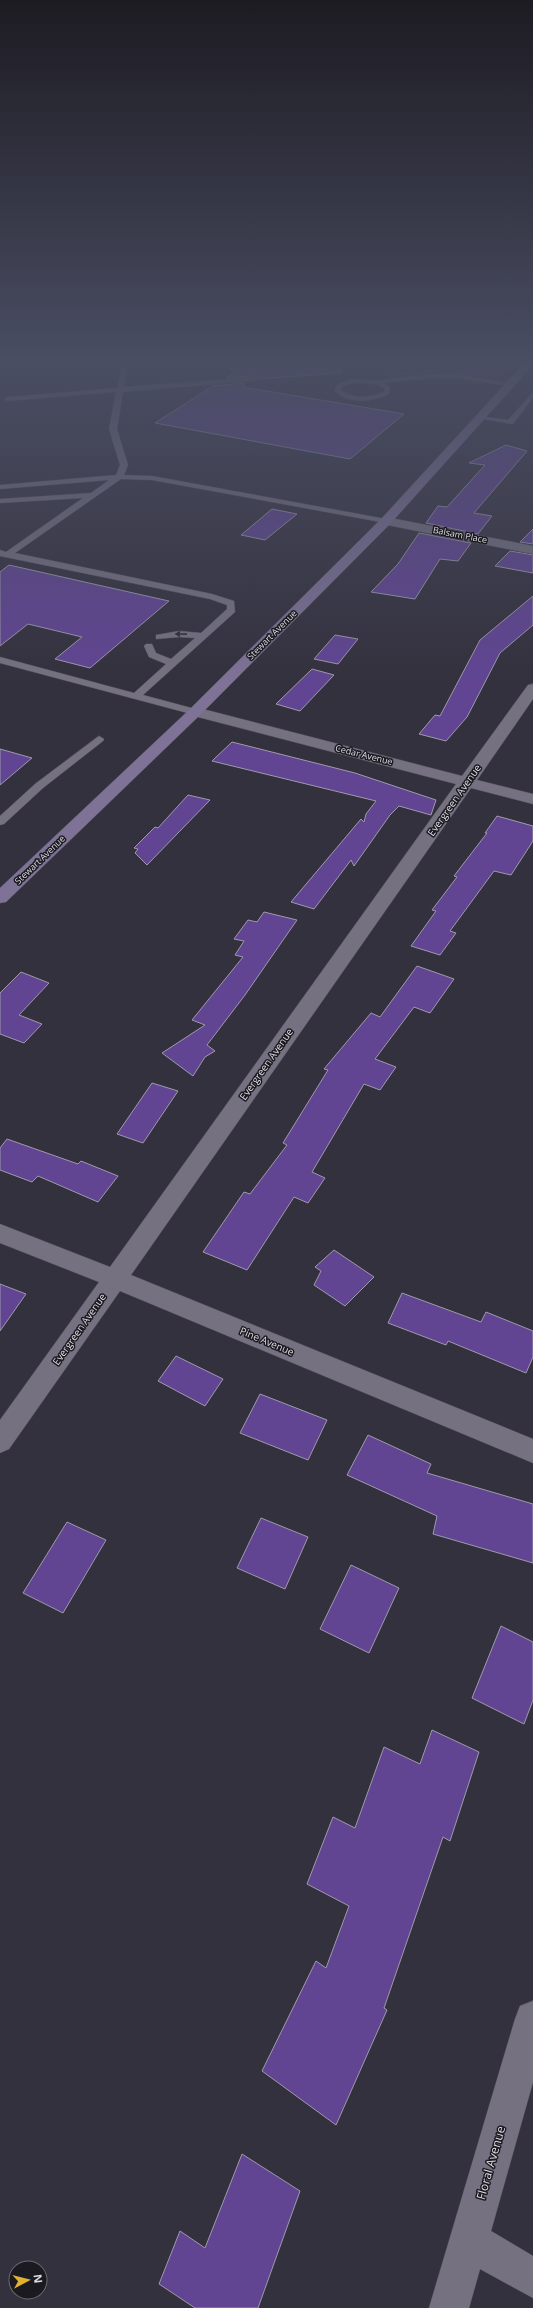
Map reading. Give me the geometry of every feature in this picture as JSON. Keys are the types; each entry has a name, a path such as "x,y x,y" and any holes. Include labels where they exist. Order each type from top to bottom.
{"main road":[{"name":"Stewart Avenue","path":"0,898 195,712 386,521 436,466"}],"street":[{"name":"Balsam Place","path":"386,521 533,550"},
{"name":"Evergreen Avenue","path":"0,1441 533,688"},
{"name":"Cedar Avenue","path":"195,712 533,799"},
{"name":"Pine Avenue","path":"0,1233 115,1278 533,1451"},
{"name":"Floral Avenue","path":"449,2308 533,2019"},
{"path":"468,2240 533,2278"}],"lane":[{"path":"4,554 119,477 124,466"},
{"path":"0,487 119,477 152,478 386,521"},
{"path":"0,501 94,495"},
{"path":"4,554 212,597 231,603 232,610 136,696"},
{"path":"159,637 179,634 203,636"},
{"path":"149,646 152,655 172,663"},
{"path":"0,660 195,712"},
{"path":"0,822 39,786 99,739"}],"building":[{"path":"484,466 514,466 474,513 492,516 478,534 426,523 438,506 447,507"},
{"path":"272,509 297,514 265,540 241,535"},
{"path":"533,529 533,544 520,542"},
{"path":"419,533 471,543 458,561 440,559 415,599 371,592 398,564"},
{"path":"510,551 533,555 533,573 495,566"},
{"path":"9,565 169,601 90,668 55,659 82,637 28,624 0,646 0,572"},
{"path":"533,596 533,625 500,653 467,717 446,741 419,734 435,715 440,716 480,640"},
{"path":"335,635 358,639 338,664 314,659"},
{"path":"312,669 334,675 300,711 276,704"},
{"path":"232,742 355,773 436,800 431,815 399,806 390,815 354,866 351,860 314,909 291,902 361,819 364,822 366,814 376,801 212,761"},
{"path":"0,749 32,758 0,785"},
{"path":"188,795 210,800 147,865 135,853 138,849 134,848 155,827 158,828"},
{"path":"497,816 533,826 533,841 511,875 494,871 450,931 456,933 440,955 411,946 436,911 432,910 457,877 454,876 487,833 485,833"},
{"path":"264,912 297,920 245,995 207,1045 215,1051 205,1057 193,1076 162,1053 205,1025 192,1020 243,957 235,955 244,941 234,939 248,920 257,922"},
{"path":"417,966 454,979 430,1013 414,1007 375,1059 396,1067 380,1090 364,1084 312,1172 325,1178 308,1203 294,1197 247,1270 203,1252 244,1192 250,1194 287,1145 283,1143 328,1070 324,1069 371,1013 380,1017"},
{"path":"21,972 49,983 19,1015 42,1024 24,1043 0,1034 0,993"},
{"path":"152,1083 178,1091 143,1143 117,1134"},
{"path":"7,1139 78,1164 81,1161 118,1176 98,1202 38,1176 32,1182 0,1170 0,1148"},
{"path":"334,1250 374,1277 345,1306 314,1285 321,1271 315,1267"},
{"path":"0,1284 26,1294 0,1331"},
{"path":"402,1293 481,1322 486,1312 533,1331 533,1357 526,1373 448,1341 446,1345 388,1323"},
{"path":"176,1356 223,1379 205,1406 158,1381"},
{"path":"260,1394 327,1420 308,1460 240,1433"},
{"path":"368,1435 431,1464 427,1473 533,1504 533,1563 433,1534 437,1516 347,1475"},
{"path":"261,1518 308,1537 285,1589 237,1568"},
{"path":"67,1522 106,1540 63,1613 23,1593"},
{"path":"351,1565 399,1588 369,1653 320,1629"},
{"path":"501,1626 533,1642 533,1700 524,1724 472,1698"},
{"path":"432,1730 479,1752 450,1841 443,1837 384,2008 387,2010 336,2125 262,2071 316,1961 326,1968 349,1906 307,1884 333,1817 355,1828 384,1747 420,1764"},
{"path":"242,2154 300,2191 258,2308 195,2308 159,2284 180,2231 205,2248"}]}
